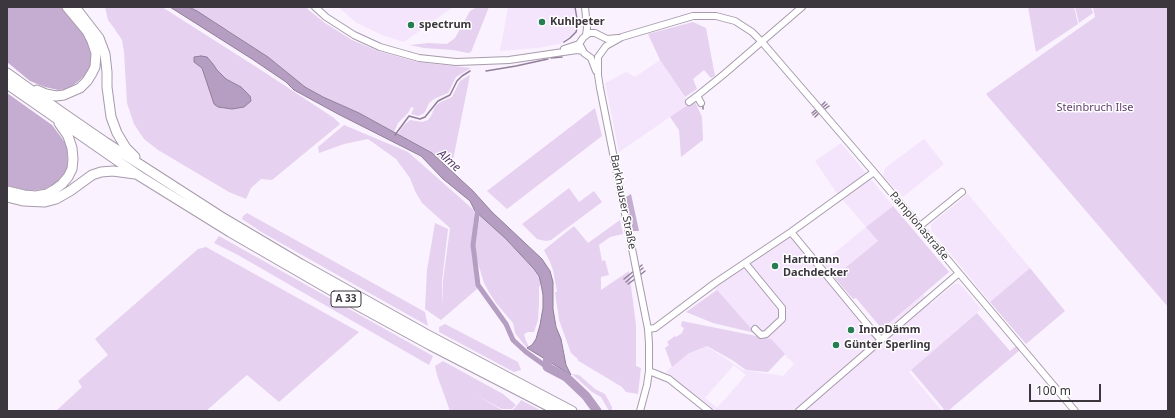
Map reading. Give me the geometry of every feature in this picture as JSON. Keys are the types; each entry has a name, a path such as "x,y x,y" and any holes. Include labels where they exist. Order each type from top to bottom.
{"highway":[{"path":"16,80 46,94 56,96 72,92 80,88 87,81 94,67 96,53 87,31 67,7"},
{"path":"75,7 99,38 105,54 108,101 111,117 117,133 126,148 150,172"},
{"name":"A 33","path":"7,73 60,112 150,172 220,216 441,342 558,411"},
{"name":"A 33","path":"7,84 138,175 230,232 353,303 444,353 572,411"},
{"path":"7,191 36,196 47,194 62,184 68,177 72,169 72,148 68,136 56,118"},
{"path":"7,197 23,201 45,202 56,199 92,175 101,172 113,171 138,175"}],"street":[{"path":"315,7 326,17 360,38 380,47 419,58 456,62 509,60 576,50 595,56 608,44 622,37"},
{"path":"689,102 723,75 802,7"},
{"path":"543,54 576,45 582,40 586,35 587,28 586,9"},
{"path":"586,9 592,28 603,40 602,51"},
{"name":"Pamplonastraße","path":"622,37 693,16 716,16 735,21 752,32 874,172 1075,411"},
{"path":"586,35 598,35 607,39 622,37"},
{"path":"582,40 581,47 585,53"},
{"name":"Barkhauser Straße","path":"602,51 598,57 598,75 648,329 649,371 640,411"},
{"name":"Barkhauser Straße","path":"585,53 591,58 598,75"},
{"path":"697,96 701,103"},
{"path":"648,329 655,328 874,172"},
{"path":"920,226 962,192"},
{"path":"791,232 881,340"},
{"path":"745,263 782,308 782,319 766,334 761,335 755,329"},
{"path":"799,411 959,273"},
{"path":"649,371 669,379 709,411"}],"shaded area":[{"path":"7,7 62,7 81,27 91,46 92,57 89,72 69,89 58,90 30,81 7,62"},
{"path":"170,7 189,7 197,11 268,57 305,87 323,97 359,113 432,153 542,259 550,271 553,282 553,309 556,327 561,339 566,365 571,375 527,348 532,345 536,339 543,308 543,295 539,276 506,239 475,211 470,201 443,179 421,156 294,90 286,82 252,59"},
{"path":"338,7 453,7 404,42 382,35 357,23"},
{"path":"508,7 574,7 576,25 575,31 570,37 564,39 564,43 537,48 500,51"},
{"path":"194,57 207,57 226,79 241,87 250,96 251,101 244,107 232,109 218,107 214,104 202,68 194,62"},
{"path":"660,60 689,104 619,152 605,83 626,72 635,77"},
{"path":"7,93 52,125 67,145 68,167 60,181 45,189 29,191 7,186"},
{"path":"924,139 944,164 903,197 883,176 885,168"},
{"path":"841,143 893,206 866,227 836,192 815,161"},
{"path":"631,194 639,231 633,231 626,197"},
{"path":"968,194 1030,268 990,302 931,230 931,224"},
{"path":"866,227 878,241 834,277 822,263"},
{"path":"789,232 875,333 922,293 931,304 954,284 960,284 981,309 909,372 942,411 716,411 666,372 687,353 704,345 743,370 783,376 794,364 768,338 757,336 712,286","holes":["734,365 746,375 717,408 705,398"]}],"green space":[{"path":"105,7 162,7 261,70 334,118 340,124 272,180 261,179 251,188 246,199 229,192 158,150 144,139 134,124 127,103 122,40 108,20","holes":["213,64 226,79 241,87 214,104 202,68"]},
{"path":"189,7 305,7 325,23 352,40 378,51 417,62 471,68 456,77 448,93 434,99 429,103 423,114 418,116 411,114 414,108 411,107 408,113 398,123 394,132 305,87 268,57 215,22"},
{"path":"477,7 489,7 471,52 468,53 453,50 424,48 410,45 429,43 447,44 455,38 470,11"},
{"path":"1028,7 1074,7 1078,24 1036,52"},
{"path":"1075,7 1091,7 1093,13 1079,23"},
{"name":"Steinbruch Ilse","path":"1093,7 1168,7 1168,307 986,94 1095,17"},
{"path":"693,22 706,28 715,76 711,78 704,70 693,79 697,89 685,97 660,60 648,34"},
{"path":"470,75 452,165 398,134 403,126 410,120 422,122 428,120 435,107 439,103 452,97 460,81"},
{"path":"695,102 702,117 703,140 681,157 679,130 670,117 689,104 690,105"},
{"path":"595,108 602,136 507,209 487,191"},
{"path":"344,125 408,152 475,211 471,248 477,289 441,320 425,309 427,270 435,223 448,229 442,281 442,307 443,281 450,228 422,203 410,178 396,159 368,139 344,144 319,153 318,147"},
{"path":"569,188 579,202 594,191 602,202 551,240 546,241 537,239 522,224"},
{"path":"893,206 949,272 882,329 856,298 853,299 834,277 878,241 866,227"},
{"path":"247,213 425,312 428,326 263,233 242,219"},
{"path":"480,216 506,239 539,276 541,284 539,287 538,320 534,332 524,334 529,347 527,348 515,333 513,323 496,303 484,283 477,260 475,245"},
{"path":"620,220 623,234 610,237 599,245 602,261 605,260 609,275 601,277 601,290 629,271 636,325 636,366 641,368 638,394 626,392 622,387 577,360 578,359 571,353 559,320 555,292 557,292 553,270 544,250 574,226 588,243"},
{"path":"219,236 433,356 429,365 238,255 214,243"},
{"path":"206,247 359,332 279,402 247,375 206,411 56,411 82,387 78,381 108,355 95,339 198,249"},
{"path":"1030,268 1065,311 1026,344 990,302"},
{"path":"717,290 755,333 713,323 686,312"},
{"path":"977,313 1010,351 1016,346 1020,350 948,411 944,411 911,370"},
{"path":"682,321 771,339 785,354 768,372 746,370 707,346 689,353 672,367 665,348 669,345 667,342 682,333 684,328 681,326"},
{"path":"445,324 518,362 521,370 514,372 439,332 439,327"},
{"path":"443,361 503,394 516,405 512,409 502,409 476,395 502,410 512,411 450,411 435,366"},
{"path":"572,374 579,375 595,389 605,394 612,407 612,411 609,411 601,397 592,392"},
{"path":"521,400 539,411 512,411"}],"waterway":[{"path":"564,42 576,32 578,25 575,7"},
{"path":"551,58 562,57"},
{"path":"486,71 548,59"},
{"path":"395,135 409,116 420,119 425,117 438,101 450,95 457,81 470,71"},
{"path":"821,106 825,102"},
{"path":"822,108 827,104"},
{"path":"822,111 829,106"},
{"path":"812,113 818,108"},
{"path":"813,115 819,110"},
{"path":"815,117 819,113"},
{"path":"478,208 473,245 478,285 506,324 513,340 526,352 547,367"},
{"path":"637,269 642,265"},
{"path":"638,272 643,268"},
{"path":"624,279 634,271"},
{"path":"640,275 645,271"},
{"path":"626,282 635,274"},
{"path":"628,284 635,279"},
{"name":"Alme","path":"548,350 547,367 566,377 586,396 597,411"}],"place":[{"name":"Kuhlpeter","path":"542,22"},
{"name":"spectrum","path":"411,25"},
{"name":"Hartmann Dachdecker","path":"775,266"},
{"name":"InnoDämm","path":"851,330"},
{"name":"Günter Sperling","path":"836,345"}]}
